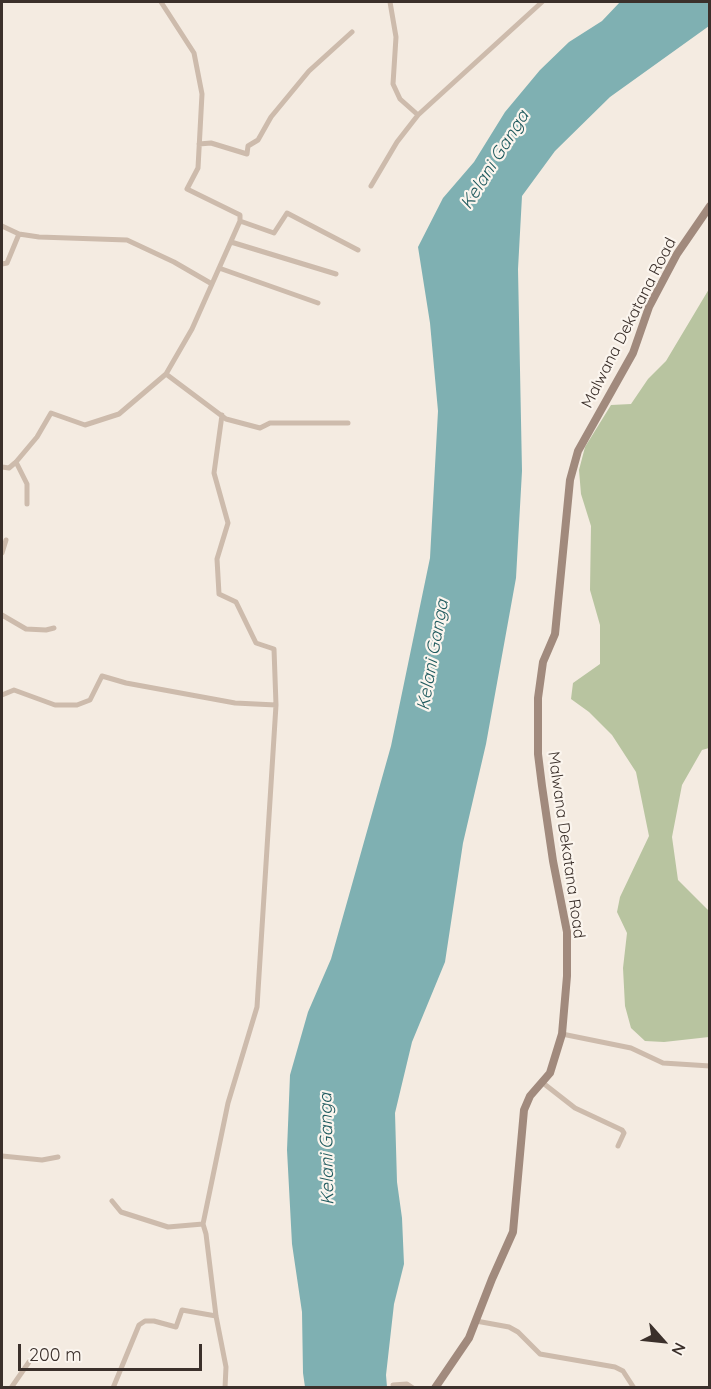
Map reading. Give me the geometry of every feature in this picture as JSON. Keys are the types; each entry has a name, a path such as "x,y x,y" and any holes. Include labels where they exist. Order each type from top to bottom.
{"main road":[{"name":"Malwana Dekatana Road","path":"435,1388 461,1350 476,1321 513,1232 524,1110 530,1096 550,1073 562,1034 568,944 542,786 538,739 538,698 543,662 555,634 570,480 578,451 633,353 649,307 677,254 710,206"}],"street":[{"path":"2,467 9,468 16,462 37,437 51,413 85,425 119,414 166,374 192,329 240,221 240,215 187,189 198,168 202,94 194,53 161,2"},
{"path":"390,2 396,36 393,84 400,99 418,115"},
{"path":"371,186 394,147 418,115 542,2"},
{"path":"199,144 211,143 247,154 248,146 258,140 271,117 309,71 352,32"},
{"path":"240,221 274,233 287,213 357,250"},
{"path":"2,226 19,234 39,237 127,240 174,262 212,284"},
{"path":"2,264 8,263 19,234"},
{"path":"231,242 336,274"},
{"path":"219,268 318,303"},
{"path":"166,374 226,419 260,428 270,423 348,423"},
{"path":"222,415 214,473 228,523 217,559 219,594 236,602 255,643 274,649 276,705 257,1007 228,1103 202,1224 206,1234 216,1316 226,1366 225,1388"},
{"path":"16,462 27,484 27,504"},
{"path":"2,553 6,540"},
{"path":"2,615 26,629 54,628"},
{"path":"2,695 14,690 55,705 77,705 90,700 102,676 126,683 235,703 276,705"},
{"path":"562,1034 631,1048 663,1063 710,1066"},
{"path":"543,1083 575,1108 622,1130 624,1133 618,1146"},
{"path":"2,1156 42,1160 58,1157"},
{"path":"112,1201 121,1212 168,1227 202,1224"},
{"path":"113,1388 139,1325 145,1321 154,1321 176,1327 182,1310 216,1316"},
{"path":"476,1321 509,1327 518,1332 540,1354 615,1367 623,1371 634,1388"},
{"path":"10,1388 29,1362"},
{"path":"393,1385 407,1384 413,1388"}],"green space":[{"path":"709,289 709,748 702,750 682,785 672,837 678,880 709,911 709,1037 664,1042 645,1041 631,1028 625,1006 623,968 627,933 617,912 620,897 649,836 636,772 612,735 589,712 571,699 573,683 600,664 600,625 590,590 591,526 581,494 579,470 585,447 611,405 631,404 648,379 666,361"}],"water":[{"name":"Kelani Ganga","path":"620,2 709,2 709,26 610,97 555,151 522,196 518,269 522,471 516,578 486,744 463,843 445,962 412,1042 395,1113 397,1182 402,1218 404,1264 394,1304 386,1375 387,1387 305,1387 302,1312 292,1244 287,1150 290,1075 308,1012 331,959 391,746 430,558 438,411 430,323 418,247 443,198 474,162 505,112 540,70 569,42 602,21"}]}
